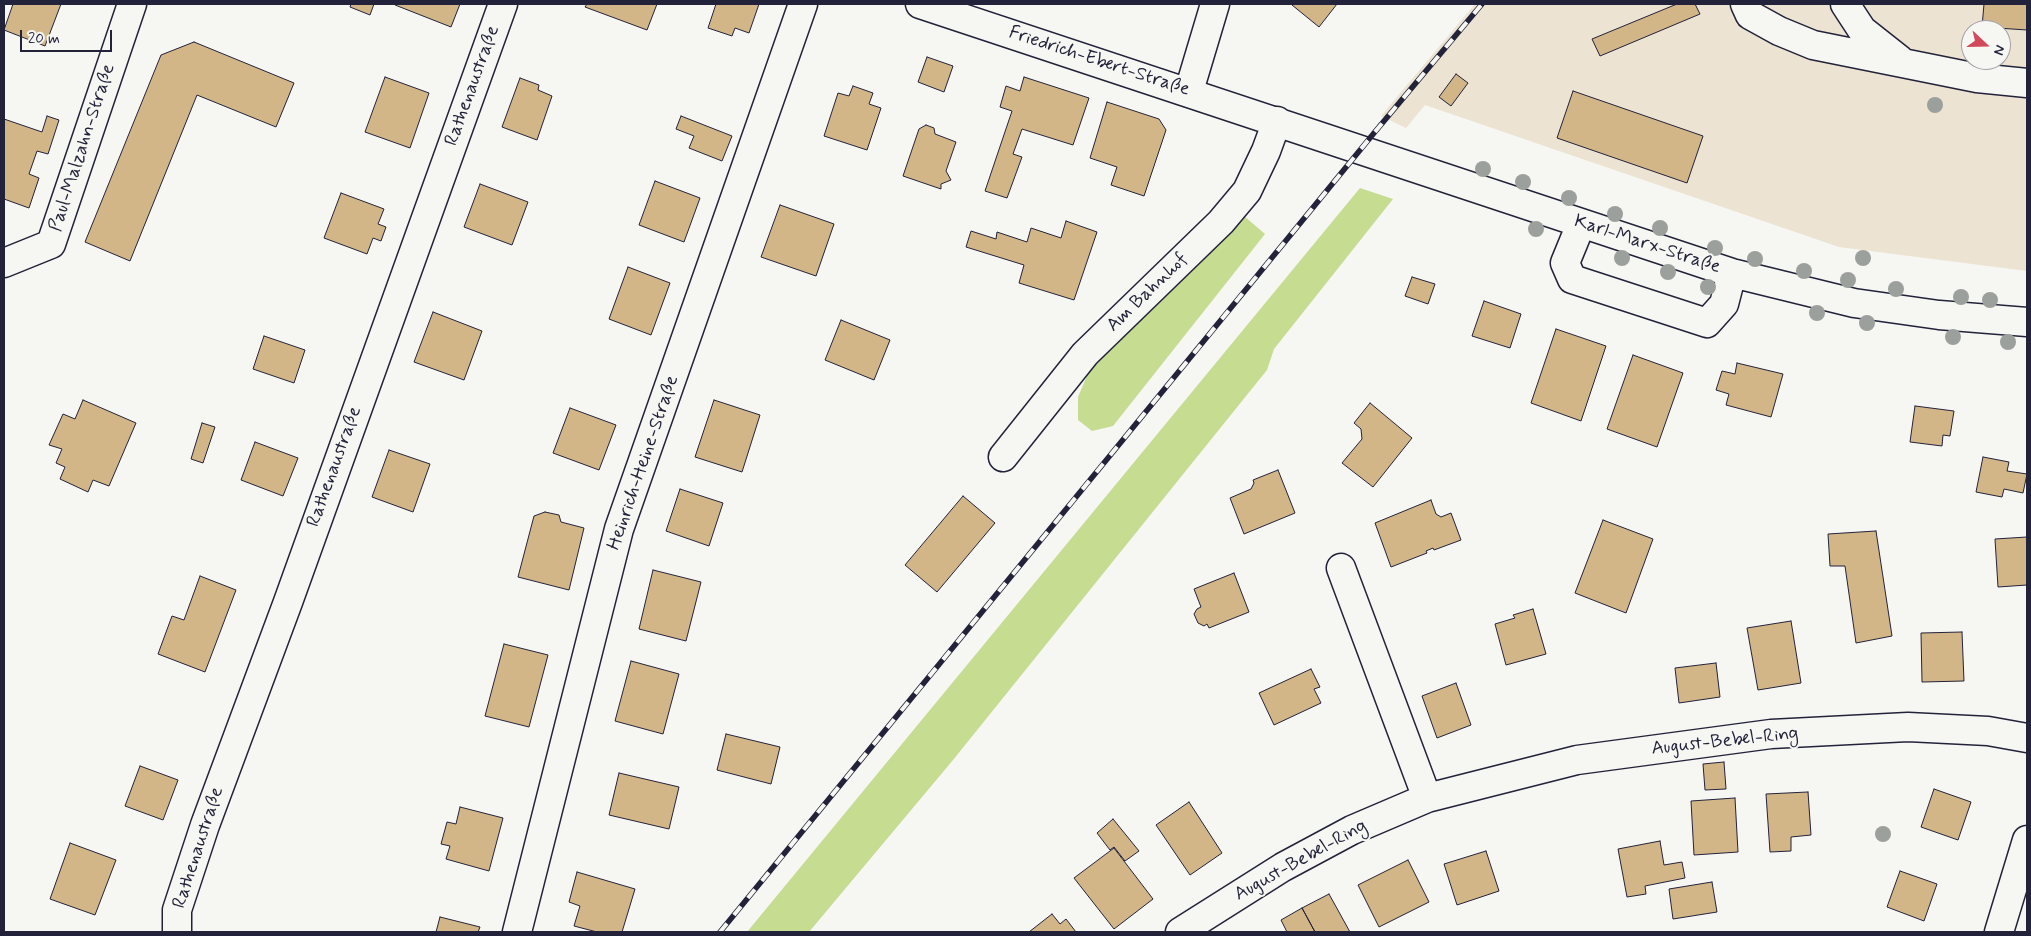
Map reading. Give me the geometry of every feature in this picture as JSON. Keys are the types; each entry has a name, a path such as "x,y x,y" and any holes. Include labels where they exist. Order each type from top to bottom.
{"street":[{"name":"Paul-Malzahn-Straße","path":"4,264 51,244 132,4"},
{"name":"Rathenaustraße","path":"177,932 177,910 205,825 288,602 503,4"},
{"name":"Heinrich-Heine-Straße","path":"517,932 619,529 803,4"},
{"name":"Friedrich-Ebert-Straße","path":"920,4 1277,121"},
{"path":"1188,92 1215,4"},
{"path":"1744,4 1750,16 1779,32 1813,45 1977,78 2027,83"},
{"path":"1845,4 1862,30 1903,62"},
{"name":"Karl-Marx-Straße","path":"1277,121 1732,273 1854,303 1938,315 2027,322"},
{"name":"Am Bahnhof","path":"1003,457 1085,354 1221,222 1247,191 1266,152 1277,121"},
{"path":"1581,224 1565,263 1572,279 1707,323 1724,304 1732,273"},
{"path":"1341,568 1427,798"},
{"name":"August-Bebel-Ring","path":"1180,932 1283,867 1352,830 1427,798 1577,760 1771,734 1908,727 1988,731 2027,738"},
{"path":"1999,932 2027,840"}],"shaded area":[{"path":"1475,4 2027,4 2027,271 1839,247 1425,105 1406,128 1381,116"}],"green space":[{"path":"1360,188 1393,199 1274,349 1267,370 953,760 809,932 747,932"},
{"path":"1244,216 1265,234 1113,426 1092,431 1078,420 1078,397 1092,364"}],"building":[{"path":"13,4 61,4 45,46 4,30"},
{"path":"351,4 374,4 370,15 350,7"},
{"path":"395,4 460,4 451,27"},
{"path":"587,4 657,4 647,30 585,7"},
{"path":"716,4 759,4 749,33 735,28 732,36 708,28"},
{"path":"1293,4 1337,4 1319,27"},
{"path":"1677,4 1695,4 1700,14 1600,56 1592,39"},
{"path":"1984,4 2027,4 2027,30 2011,29 2011,20 1983,20"},
{"path":"194,42 294,83 276,127 197,95 130,261 85,242 161,55"},
{"path":"927,57 953,66 944,92 918,82"},
{"path":"1456,74 1468,83 1451,106 1439,97"},
{"path":"385,77 429,93 410,148 365,132"},
{"path":"1024,77 1089,98 1073,145 1022,129 1013,154 1022,157 1007,198 985,191 1012,111 1000,107 1006,86 1020,91"},
{"path":"520,78 539,85 538,90 552,96 537,140 502,127"},
{"path":"853,86 873,93 869,104 881,108 867,150 824,136 838,93 849,96"},
{"path":"1573,91 1703,136 1687,183 1557,138"},
{"path":"1107,102 1159,119 1166,130 1144,196 1111,185 1117,167 1090,158"},
{"path":"47,116 59,120 48,154 37,151 29,174 39,178 29,208 4,199 4,119 42,132"},
{"path":"681,116 732,136 722,161 689,148 694,136 676,129"},
{"path":"926,125 934,128 935,134 956,142 946,171 951,180 941,184 941,189 903,176 919,129"},
{"path":"655,181 700,198 684,242 639,225"},
{"path":"480,184 528,202 512,245 464,227"},
{"path":"341,193 384,209 378,224 386,227 381,241 373,238 367,254 324,238"},
{"path":"780,205 834,224 816,276 761,257"},
{"path":"1066,221 1097,232 1074,300 1019,283 1024,265 966,247 971,231 996,239 997,232 1027,242 1031,228 1061,238"},
{"path":"628,267 670,283 651,335 609,319"},
{"path":"1412,277 1435,284 1428,304 1405,296"},
{"path":"1484,301 1521,314 1510,348 1472,336"},
{"path":"433,312 482,331 464,380 414,362"},
{"path":"841,320 890,340 874,380 825,360"},
{"path":"1556,329 1606,346 1581,421 1531,403"},
{"path":"264,336 305,350 294,383 253,369"},
{"path":"1633,355 1683,373 1657,447 1607,429"},
{"path":"1737,363 1783,374 1771,417 1726,405 1729,394 1716,390 1722,371 1735,374"},
{"path":"83,400 136,423 109,486 93,480 88,492 60,479 65,467 56,463 62,449 49,445 63,414 75,419"},
{"path":"714,400 760,415 742,472 695,457"},
{"path":"1370,403 1412,438 1373,487 1342,463 1362,439 1361,429 1354,423"},
{"path":"1915,406 1954,411 1950,436 1943,435 1942,446 1910,442"},
{"path":"570,408 616,425 599,470 553,453"},
{"path":"202,423 215,427 203,463 191,459"},
{"path":"255,442 298,458 283,496 241,480"},
{"path":"389,450 430,464 413,512 372,497"},
{"path":"1983,457 2009,462 2007,471 2027,474 2023,493 2004,489 2002,497 1976,492"},
{"path":"1278,470 1295,513 1244,534 1230,498 1251,489 1254,483 1253,480"},
{"path":"680,489 723,503 709,546 666,531"},
{"path":"963,496 995,523 937,592 905,565"},
{"path":"1431,500 1436,514 1441,517 1451,513 1461,540 1434,550 1433,548 1426,551 1427,553 1391,567 1375,523"},
{"path":"545,512 559,515 561,522 584,528 569,590 518,577 534,516"},
{"path":"1603,520 1653,539 1626,613 1575,593"},
{"path":"1876,531 1892,636 1856,643 1845,566 1830,566 1828,534"},
{"path":"2027,537 2027,585 1998,587 1995,539"},
{"path":"653,570 701,582 686,641 639,629"},
{"path":"1234,573 1249,612 1209,628 1207,624 1204,626 1198,623 1194,614 1201,607 1194,589"},
{"path":"200,576 236,590 205,672 158,654 172,616 184,620"},
{"path":"1533,609 1546,654 1506,665 1495,624 1515,618 1513,615"},
{"path":"1791,621 1801,683 1758,690 1747,628"},
{"path":"1962,632 1964,681 1922,682 1921,633"},
{"path":"504,644 548,655 529,727 485,716"},
{"path":"631,661 679,674 663,734 615,721"},
{"path":"1716,663 1720,697 1679,703 1675,668"},
{"path":"1311,669 1320,687 1314,689 1321,703 1274,725 1259,693"},
{"path":"1456,683 1471,725 1437,738 1422,696"},
{"path":"726,734 780,747 771,784 717,770"},
{"path":"1724,762 1726,789 1705,790 1703,764"},
{"path":"140,766 178,780 163,820 125,806"},
{"path":"619,773 679,787 669,829 609,815"},
{"path":"1934,789 1971,802 1958,840 1921,827"},
{"path":"1808,792 1811,835 1791,837 1791,851 1770,852 1766,794"},
{"path":"1735,798 1738,852 1694,855 1691,801"},
{"path":"1189,802 1222,853 1190,875 1156,825"},
{"path":"460,807 503,818 489,871 446,859 450,846 441,844 447,822 456,824"},
{"path":"1113,819 1139,851 1125,861 1114,847 1110,850 1097,833"},
{"path":"1660,841 1664,865 1682,862 1685,878 1645,886 1646,894 1627,897 1618,849"},
{"path":"70,843 116,860 95,915 50,899"},
{"path":"1114,848 1153,899 1114,929 1074,878"},
{"path":"1486,851 1499,891 1457,905 1444,864"},
{"path":"1408,860 1429,902 1379,927 1358,885"},
{"path":"1900,871 1937,884 1924,921 1887,907"},
{"path":"577,872 635,889 622,932 597,932 574,926 580,906 569,902"},
{"path":"1712,882 1717,912 1673,919 1669,889"},
{"path":"1329,894 1350,932 1315,932 1302,908"},
{"path":"1302,908 1315,932 1287,932 1281,920"},
{"path":"1052,914 1060,924 1066,919 1076,932 1029,932"},
{"path":"440,917 480,927 478,932 436,932"}],"railway":[{"path":"720,932 1374,133 1482,4"}]}
